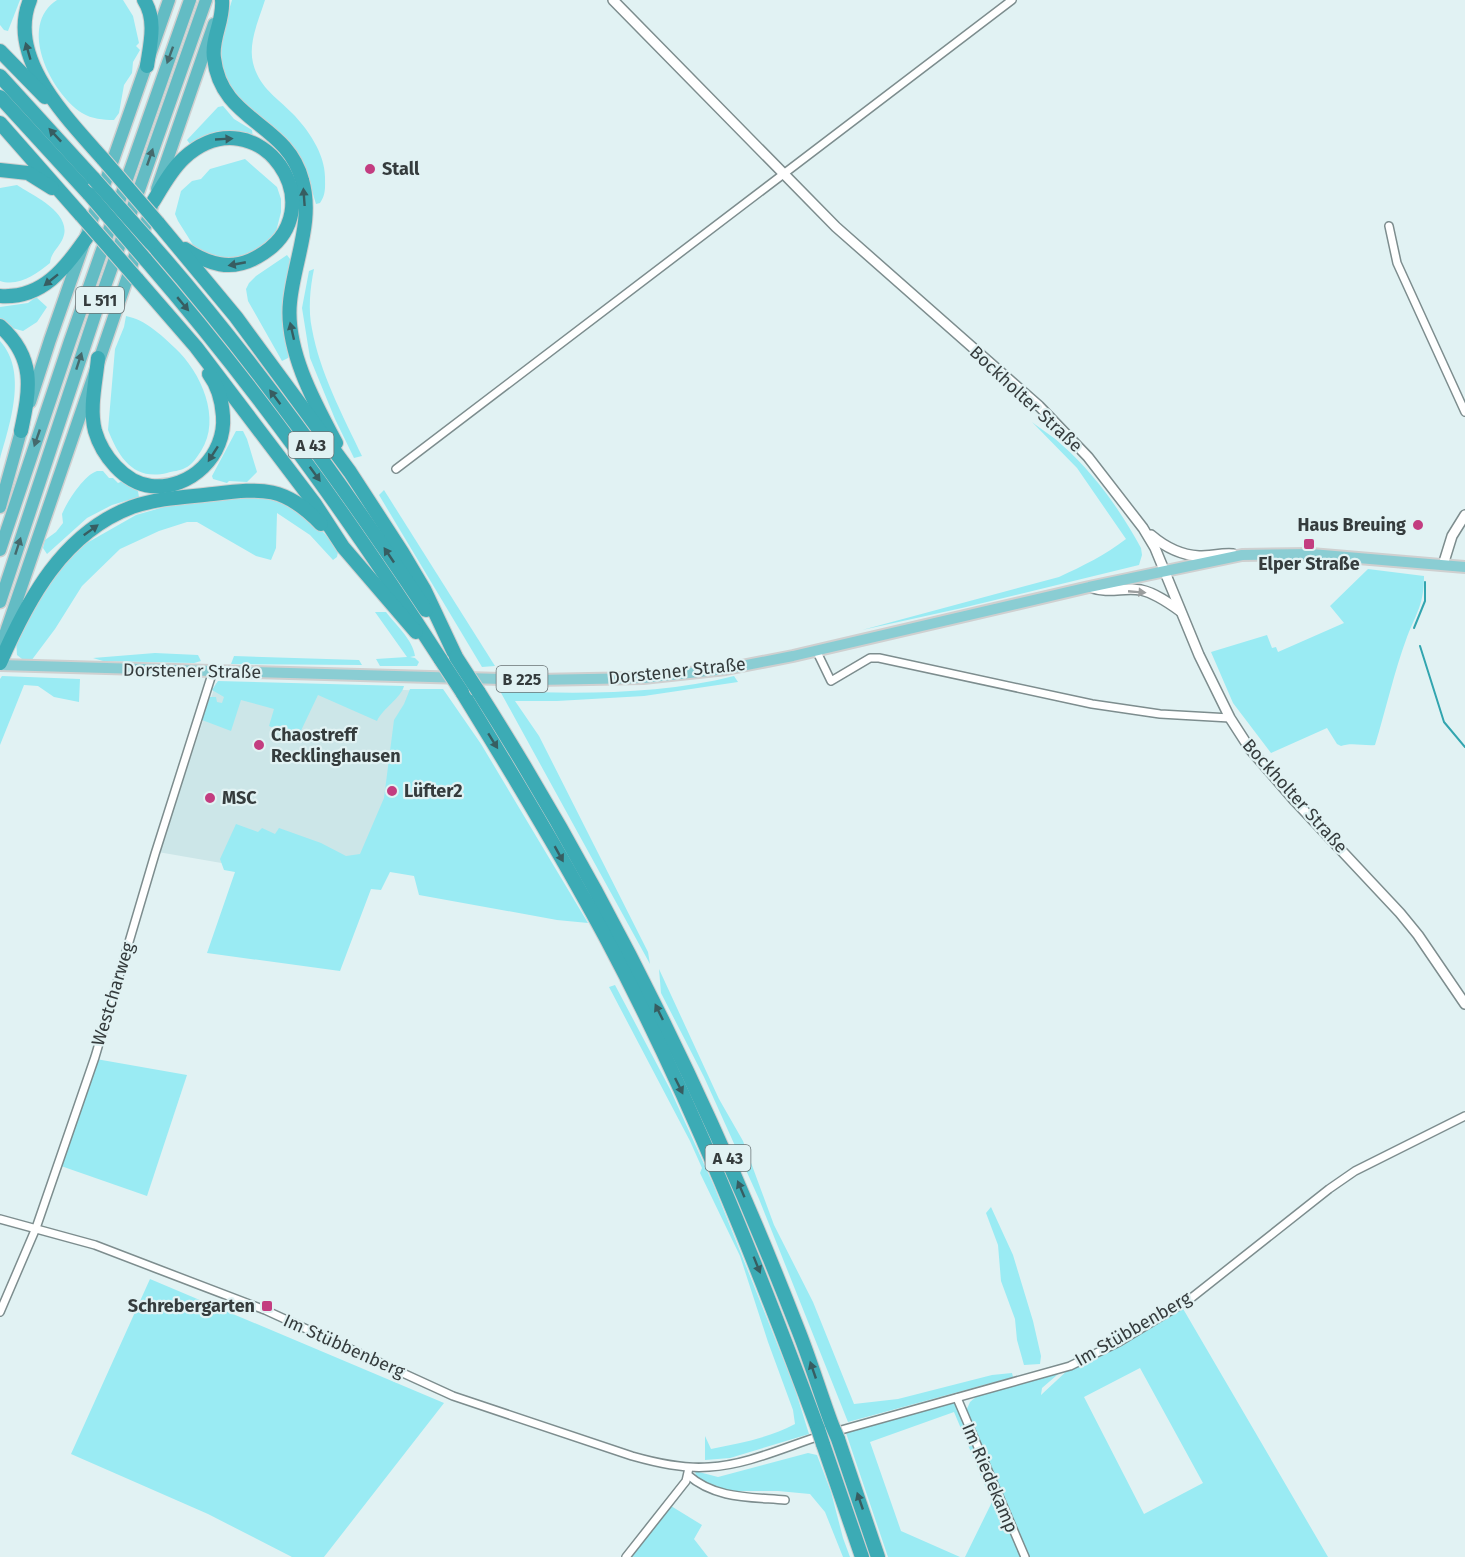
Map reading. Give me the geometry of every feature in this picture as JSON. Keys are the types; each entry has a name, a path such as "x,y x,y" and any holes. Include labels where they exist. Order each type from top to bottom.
{"highway":[{"path":"30,0 24,30 28,56 46,88 82,135"},
{"path":"144,0 148,6 152,23 147,66"},
{"path":"0,507 50,340 169,0"},
{"name":"L 511","path":"0,550 77,318 190,0"},
{"name":"L 511","path":"0,602 96,312 206,0"},
{"path":"0,650 222,0"},
{"path":"222,0 223,10 213,57 220,82 231,102 284,145 297,165 302,179 306,195 305,226 290,300 289,320 299,363 314,401 350,472"},
{"path":"0,51 82,135 236,317 350,472 402,552 424,589 456,657"},
{"name":"A 43","path":"0,76 151,243 260,377 383,546 530,773 615,927 726,1154 799,1330 878,1557"},
{"name":"A 43","path":"0,97 89,194 203,327 316,475 378,562 531,803 607,939 742,1227 818,1429 862,1557"},
{"path":"0,123 175,320 315,504 344,547 398,613 441,660"},
{"path":"153,202 168,176 182,159 206,143 218,139 230,138 262,148 273,155 285,171 290,183 292,202 287,228 268,252 253,260 233,266 217,264 201,259 172,240"},
{"path":"0,170 28,173 64,195"},
{"path":"0,296 12,297 28,293 51,281 70,261 87,237"},
{"path":"98,358 95,430 107,458 133,480 150,486 176,483 200,471 213,456 220,442 224,426 223,406 215,383 151,294"},
{"path":"0,326 8,333 17,347 28,373 29,392 21,431"},
{"path":"0,664 30,601 65,552 95,526 132,507 173,498 261,490 286,495 305,508 334,541 344,547"}],"main road":[{"name":"B 225","path":"1164,571 1242,555 1311,554 1465,567"},
{"name":"Dorstener Straße","path":"0,664 32,667 535,680 643,678 726,669 1164,571"}],"street":[{"name":"Bockholter Straße","path":"613,0 836,227 1039,406 1088,457 1143,528 1155,548 1199,655 1230,718 1250,749 1419,935 1465,1004"},
{"path":"396,469 1012,0"},
{"path":"1389,225 1397,263 1465,412"},
{"path":"1443,565 1452,536 1465,515"},
{"path":"1143,528 1161,544 1178,552 1199,556 1226,553 1242,555"},
{"path":"1089,587 1102,591 1142,590 1181,612"},
{"path":"816,650 831,681 870,658 879,658 1092,704 1160,714 1230,718"},
{"name":"Westcharweg","path":"0,1312 36,1228 95,1057 158,843 213,671"},
{"name":"Im Stübbenberg","path":"0,1219 95,1245 265,1311 453,1396 632,1456 688,1471 727,1465 850,1426 1070,1366 1119,1342 1190,1299 1355,1171 1465,1116"},
{"name":"Im Riedekamp","path":"957,1398 1025,1557"},
{"path":"627,1557 686,1481 688,1471"},
{"name":"Im Stübbenberg","path":"688,1471 706,1488 730,1496 785,1500"}],"shaded area":[{"path":"0,0 20,0 8,31 0,25"},
{"path":"57,0 123,0 133,16 139,43 136,46 140,50 133,62 132,73 124,85 119,113 114,120 98,119 82,113 59,91 50,75 39,42 40,26 45,12"},
{"path":"232,0 265,0 253,39 253,63 259,79 298,119 319,151 325,177 324,194 320,203 316,204 301,163 243,105 225,76 221,57 222,35"},
{"path":"223,106 234,119 252,130 253,138 221,131 190,144 187,140 218,107"},
{"path":"245,159 277,187 281,199 281,212 276,232 271,241 254,252 238,257 211,257 195,248 178,221 175,214 181,191 192,181 201,179 210,169"},
{"path":"17,185 57,213 65,229 63,238 50,263 27,278 7,282 0,281 0,188"},
{"path":"287,255 290,259 284,319 289,355 282,361 248,301 246,289 256,276"},
{"path":"314,269 310,299 312,329 326,378 362,456 354,458 310,358 302,308 309,271"},
{"path":"36,297 47,307 37,322 23,331 12,328 0,320 0,307 28,303"},
{"path":"126,316 147,324 175,348 193,370 206,396 209,411 207,438 196,458 183,469 155,475 137,470 129,465 117,450 108,430 115,349"},
{"path":"0,341 8,353 15,382 12,414 0,459"},
{"path":"1032,422 1074,456 1106,493 1141,548 1142,555 1139,565 862,630 1059,577 1094,560 1126,539 1077,468"},
{"path":"236,431 243,431 257,472 247,482 229,481 227,483 213,479 212,476"},
{"path":"97,471 103,471 118,483 123,481 137,486 139,497 112,505 87,518 47,554 43,548 45,540 63,523 62,514 77,490 87,478"},
{"path":"384,490 495,666 482,667 379,495"},
{"path":"230,498 268,498 289,505 325,534 338,552 337,557 333,560 310,535 277,513 276,548 271,560 256,556 197,522 187,522 159,531 120,549 82,586 55,629 31,661 17,655 16,640 43,591 65,563 85,544 136,515 164,507"},
{"path":"1368,569 1424,576 1421,601 1402,650 1375,745 1341,746 1337,744 1327,728 1271,753 1233,703 1211,652 1267,635 1272,648 1276,647 1278,652 1344,623 1330,606"},
{"path":"375,612 386,612 403,632 414,650 415,656 410,657 419,662 417,666 380,666 376,659 407,657"},
{"path":"155,653 198,655 201,661 194,663 103,661 93,658"},
{"path":"234,656 359,660 362,665 231,664"},
{"path":"2,676 80,679 79,702 54,697 38,686 24,685 0,745 0,679"},
{"path":"734,676 738,682 644,696 515,701 539,736 648,952 650,964 500,691 618,692 677,687"},
{"path":"218,681 404,686 377,721 318,695 297,739 269,726 274,709 241,700 231,731 202,720 210,697 216,697 217,702 222,703 224,697 212,690"},
{"path":"216,683 432,691 371,889 158,852"},
{"path":"410,689 443,689 481,744 588,923 557,920 419,895 414,876 390,872 381,890 371,889 340,971 207,953 235,872 224,870 220,859 236,824 258,832 262,828 275,834 279,828 321,843 346,856 360,854 384,798 394,720"},
{"path":"659,969 719,1099 743,1141 774,1225 813,1302 854,1404 898,1399 992,1375 1012,1373 1013,1377 848,1422 759,1199 704,1077 661,993"},
{"path":"615,985 670,1089 714,1186 794,1386 809,1434 730,1458 705,1460 705,1436 711,1449 765,1436 795,1424 793,1410 740,1256 700,1173 702,1168 690,1141 609,987"},
{"path":"96,1059 187,1075 147,1196 61,1166"},
{"path":"991,1207 1013,1255 1033,1321 1041,1356 1040,1364 1024,1365 1017,1340 1015,1319 1001,1281 998,1245 986,1213"},
{"path":"150,1279 444,1403 324,1557 292,1557 208,1514 71,1454"},
{"path":"1182,1307 1328,1557 1027,1557 1001,1500 966,1411 970,1402 977,1396 1064,1369 1042,1388 1041,1395 1070,1368 1114,1349","holes":["1140,1368 1203,1483 1144,1514 1084,1397"]},
{"path":"955,1400 995,1497 1023,1557 965,1557 992,1502 954,1412 870,1442 901,1531 960,1557 888,1557 845,1430"},
{"path":"808,1453 817,1455 831,1492 850,1557 843,1557 825,1512 810,1494 778,1491 724,1491 697,1481 695,1471 718,1477"},
{"path":"671,1506 702,1525 694,1539 708,1557 632,1557"}],"waterway":[{"path":"1414,628 1425,601 1425,582"},
{"path":"1420,646 1444,722 1465,747"}],"place":[{"name":"Stall","path":"370,169"},
{"name":"Haus Breuing","path":"1418,525"},
{"name":"Elper Straße","path":"1309,544"},
{"name":"Chaostreff Recklinghausen","path":"259,745"},
{"name":"Lüfter2","path":"392,791"},
{"name":"MSC","path":"210,798"},
{"name":"Schrebergarten","path":"267,1306"}]}
